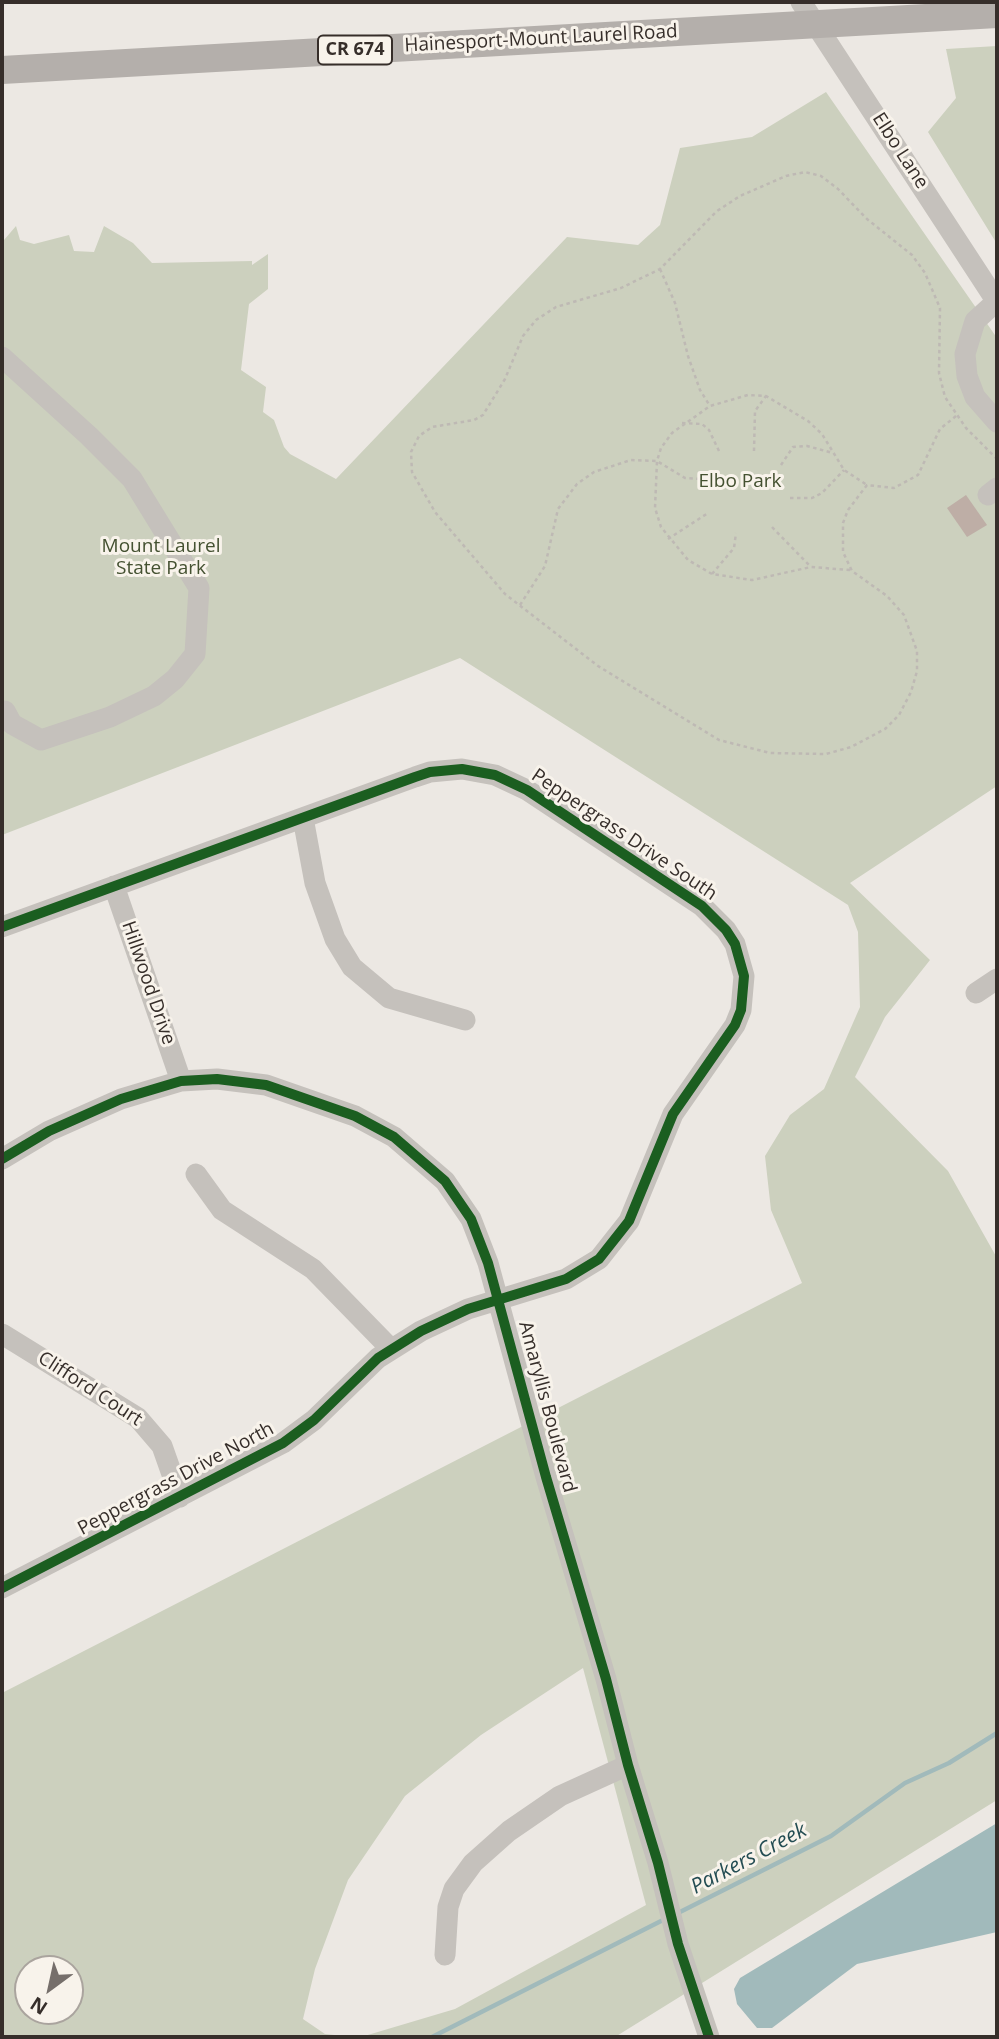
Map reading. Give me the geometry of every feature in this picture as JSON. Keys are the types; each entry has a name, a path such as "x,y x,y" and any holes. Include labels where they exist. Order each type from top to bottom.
{"main road":[{"name":"Hainesport-Mount Laurel Road","path":"2,70 809,13 997,14"}],"street":[{"name":"Elbo Lane","path":"809,13 997,302"},
{"path":"997,302 975,321 965,354 967,376 975,397 997,422"},
{"path":"2,357 132,479 199,588 195,654 175,679 154,696 110,717 41,740 12,724 5,711"},
{"name":"Peppergrass Drive South","path":"2,927 430,772 479,770 527,790 702,906 715,917 735,944 744,976 741,1010 735,1026 673,1114 637,1205 620,1236 599,1259 577,1274 499,1300"},
{"path":"303,818 315,883 335,939 352,967 389,998 465,1020"},
{"name":"Hillwood Drive","path":"114,886 181,1081"},
{"path":"976,993 997,979"},
{"name":"Amaryllis Boulevard","path":"2,1159 49,1130 121,1099 181,1081 217,1079 266,1085 355,1116 394,1137 445,1181 471,1219 499,1300 546,1476 658,1863 682,1957 709,2037"},
{"path":"196,1174 222,1210 313,1269 391,1349"},
{"name":"Peppergrass Drive North","path":"2,1588 267,1454 299,1433 365,1369 391,1349 448,1317 499,1300"},
{"name":"Clifford Court","path":"2,1334 138,1418 162,1446 180,1497"},
{"path":"445,1955 448,1907 454,1889 473,1863 509,1831 560,1796 628,1765"}],"path":[{"path":"867,485 855,500 843,523 844,552 852,570 887,596 904,615 917,651 917,671 911,692 899,715 885,729 851,747 826,754 802,756 770,753 719,740 598,666 505,594 435,512 412,472 411,452 419,436 432,427 474,420 483,415 505,379 523,336 536,320 556,307 621,288 660,269 717,211 740,196 786,176 805,172 821,176 912,255 925,273 940,308 939,373 945,397 956,416 997,459"},
{"path":"660,269 675,303 699,390 710,406"},
{"path":"852,570 811,566 752,580 712,574 688,560 668,539 655,508 657,461 661,448 682,423 710,406 748,395 766,396 808,421 822,434 844,470 867,485 894,488 918,474 940,429 956,416"},
{"path":"754,451 755,411 766,396"},
{"path":"682,423 702,424 709,430 719,451"},
{"path":"781,465 793,447 807,446 833,453"},
{"path":"520,605 545,566 558,509 577,484 594,472 631,460 657,461 685,478 702,479"},
{"path":"790,498 812,498 821,493 844,470"},
{"path":"668,539 708,513"},
{"path":"772,527 811,566"},
{"path":"712,574 734,548 736,533"}],"green space":[{"path":"997,46 997,244 928,132 956,98 946,49"},
{"path":"826,92 997,338 997,786 850,883 930,960 885,1017 855,1077 948,1171 997,1258 997,1800 615,2037 361,2037 455,2009 646,1905 583,1668 481,1735 405,1796 348,1880 315,1969 303,2019 325,2034 354,2037 2,2037 2,1693 802,1283 771,1210 765,1156 790,1115 824,1089 860,1007 858,932 848,905 460,658 2,835 4,240 16,226 20,240 34,244 69,235 74,251 94,252 104,226 133,243 152,263 252,261 252,265 268,254 268,289 249,304 241,370 266,387 263,412 274,420 284,447 290,454 336,479 567,237 638,245 660,225 680,148 752,137"}],"water":[{"path":"997,1823 997,1932 857,1964 772,2028 757,2028 737,2004 734,1989 740,1978"}],"building":[{"path":"966,495 987,525 967,537 947,508"}],"waterway":[{"name":"Parkers Creek","path":"676,1914 831,1836 905,1783 949,1763 997,1733"},
{"name":"Parkers Creek","path":"432,2037 665,1919"}],"cycle path":[{"path":"2,927 415,777 430,772 462,769 495,775 527,790 702,906 726,930 735,944 744,976 741,1010 735,1025 673,1114 629,1221 599,1259 566,1279 468,1309 421,1331 378,1358 314,1420 283,1443 2,1588"},
{"path":"2,1159 49,1131 121,1099 181,1081 217,1079 266,1085 355,1116 394,1137 445,1181 471,1219 488,1263 546,1477 658,1863 678,1944 709,2037"}],"park label":[{"name":"Elbo Park","path":"740,482"},
{"name":"Mount Laurel State Park","path":"161,558"}]}
